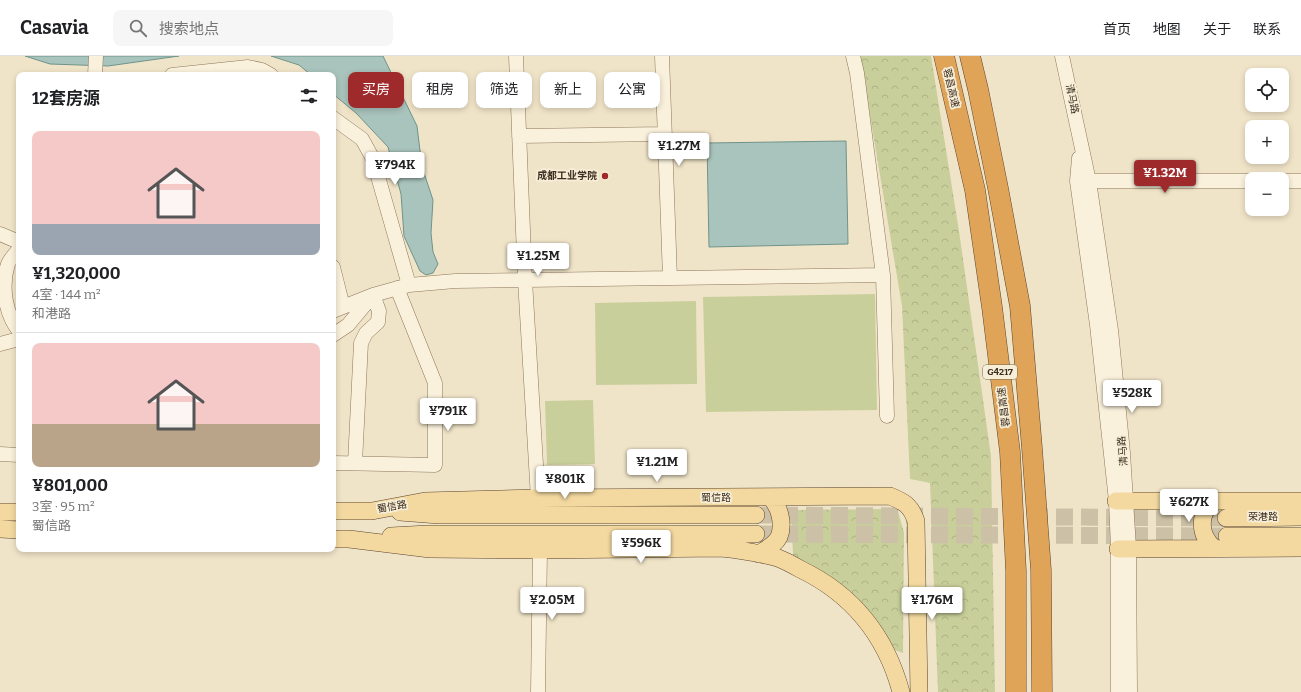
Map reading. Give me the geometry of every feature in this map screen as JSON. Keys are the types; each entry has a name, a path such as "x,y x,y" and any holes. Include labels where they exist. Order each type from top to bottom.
{"highway":[{"name":"蓉昌高速","path":"944,56 975,190 992,307 1010,452 1016,571 1016,692"},
{"name":"G4217","path":"970,56 978,89 1020,306 1041,570 1042,692"}],"main road":[{"name":"蜀信路","path":"336,511 372,511 425,501 538,498 890,496 899,500 912,511 916,521 919,692"},
{"path":"759,554 771,546 778,537 781,526 777,507 770,497"},
{"path":"1122,501 1301,501"},
{"path":"1214,548 1206,539 1203,530 1203,522 1204,513 1208,506 1216,501"},
{"path":"372,511 447,515 756,515"},
{"path":"0,512 16,512"},
{"name":"荣港路","path":"1226,518 1301,517"},
{"path":"0,529 16,530"},
{"path":"341,539 428,534 756,534"},
{"name":"荣港路","path":"1227,536 1301,536"},
{"path":"341,539 430,549 540,550 721,548 749,551 780,559 817,577 844,596 875,633 884,648 897,678 901,692"},
{"path":"1124,548 1301,548"},
{"path":"908,692 906,552 916,552"}],"street":[{"path":"95,72 96,56"},
{"path":"516,56 525,280 538,498"},
{"path":"662,56 670,278"},
{"path":"852,56 857,73 883,275 887,416"},
{"name":"清马路","path":"1062,56 1081,141 1083,181 1111,330 1122,501 1130,692"},
{"path":"220,72 248,67 266,72"},
{"path":"336,120 362,139 373,159 403,286 435,384 435,465 336,463"},
{"path":"520,136 665,134"},
{"path":"1083,181 1245,181"},
{"path":"1289,181 1301,181"},
{"path":"0,234 16,241"},
{"path":"16,253 8,263 4,282 6,305 16,327"},
{"path":"336,292 338,309 403,286 455,281 883,275"},
{"path":"336,333 348,325 373,296"},
{"path":"355,463 362,343 366,333 378,322 379,311 373,296"},
{"path":"0,344 16,339"},
{"path":"0,454 16,455"},
{"name":"清马路","path":"1118,692 1124,548"},
{"path":"538,692 540,550"}],"green space":[{"path":"858,56 931,56 959,231 991,456 995,692 938,692 930,483 910,479 902,306 863,74"},
{"path":"875,294 877,410 706,412 703,297"},
{"path":"696,301 697,384 596,385 595,303"},
{"path":"593,400 595,464 547,465 545,401"},
{"path":"886,509 898,511 904,533 903,653 892,649 793,555 791,510"}],"water":[{"path":"25,56 179,56 108,66 50,64"},
{"path":"271,56 383,56 391,72 348,72 348,106 336,96 336,72 307,72 299,65"},
{"path":"404,99 417,126 422,167 433,200 431,233 433,252 438,264 433,273 426,275 420,271 404,236 401,194 388,147 350,108 404,108"},
{"path":"846,141 848,244 709,247 707,143"}],"tunnel":[{"path":"756,515 1226,518"},
{"path":"756,534 1227,536"}],"place":[{"name":"成都工业学院","path":"605,176"}]}
